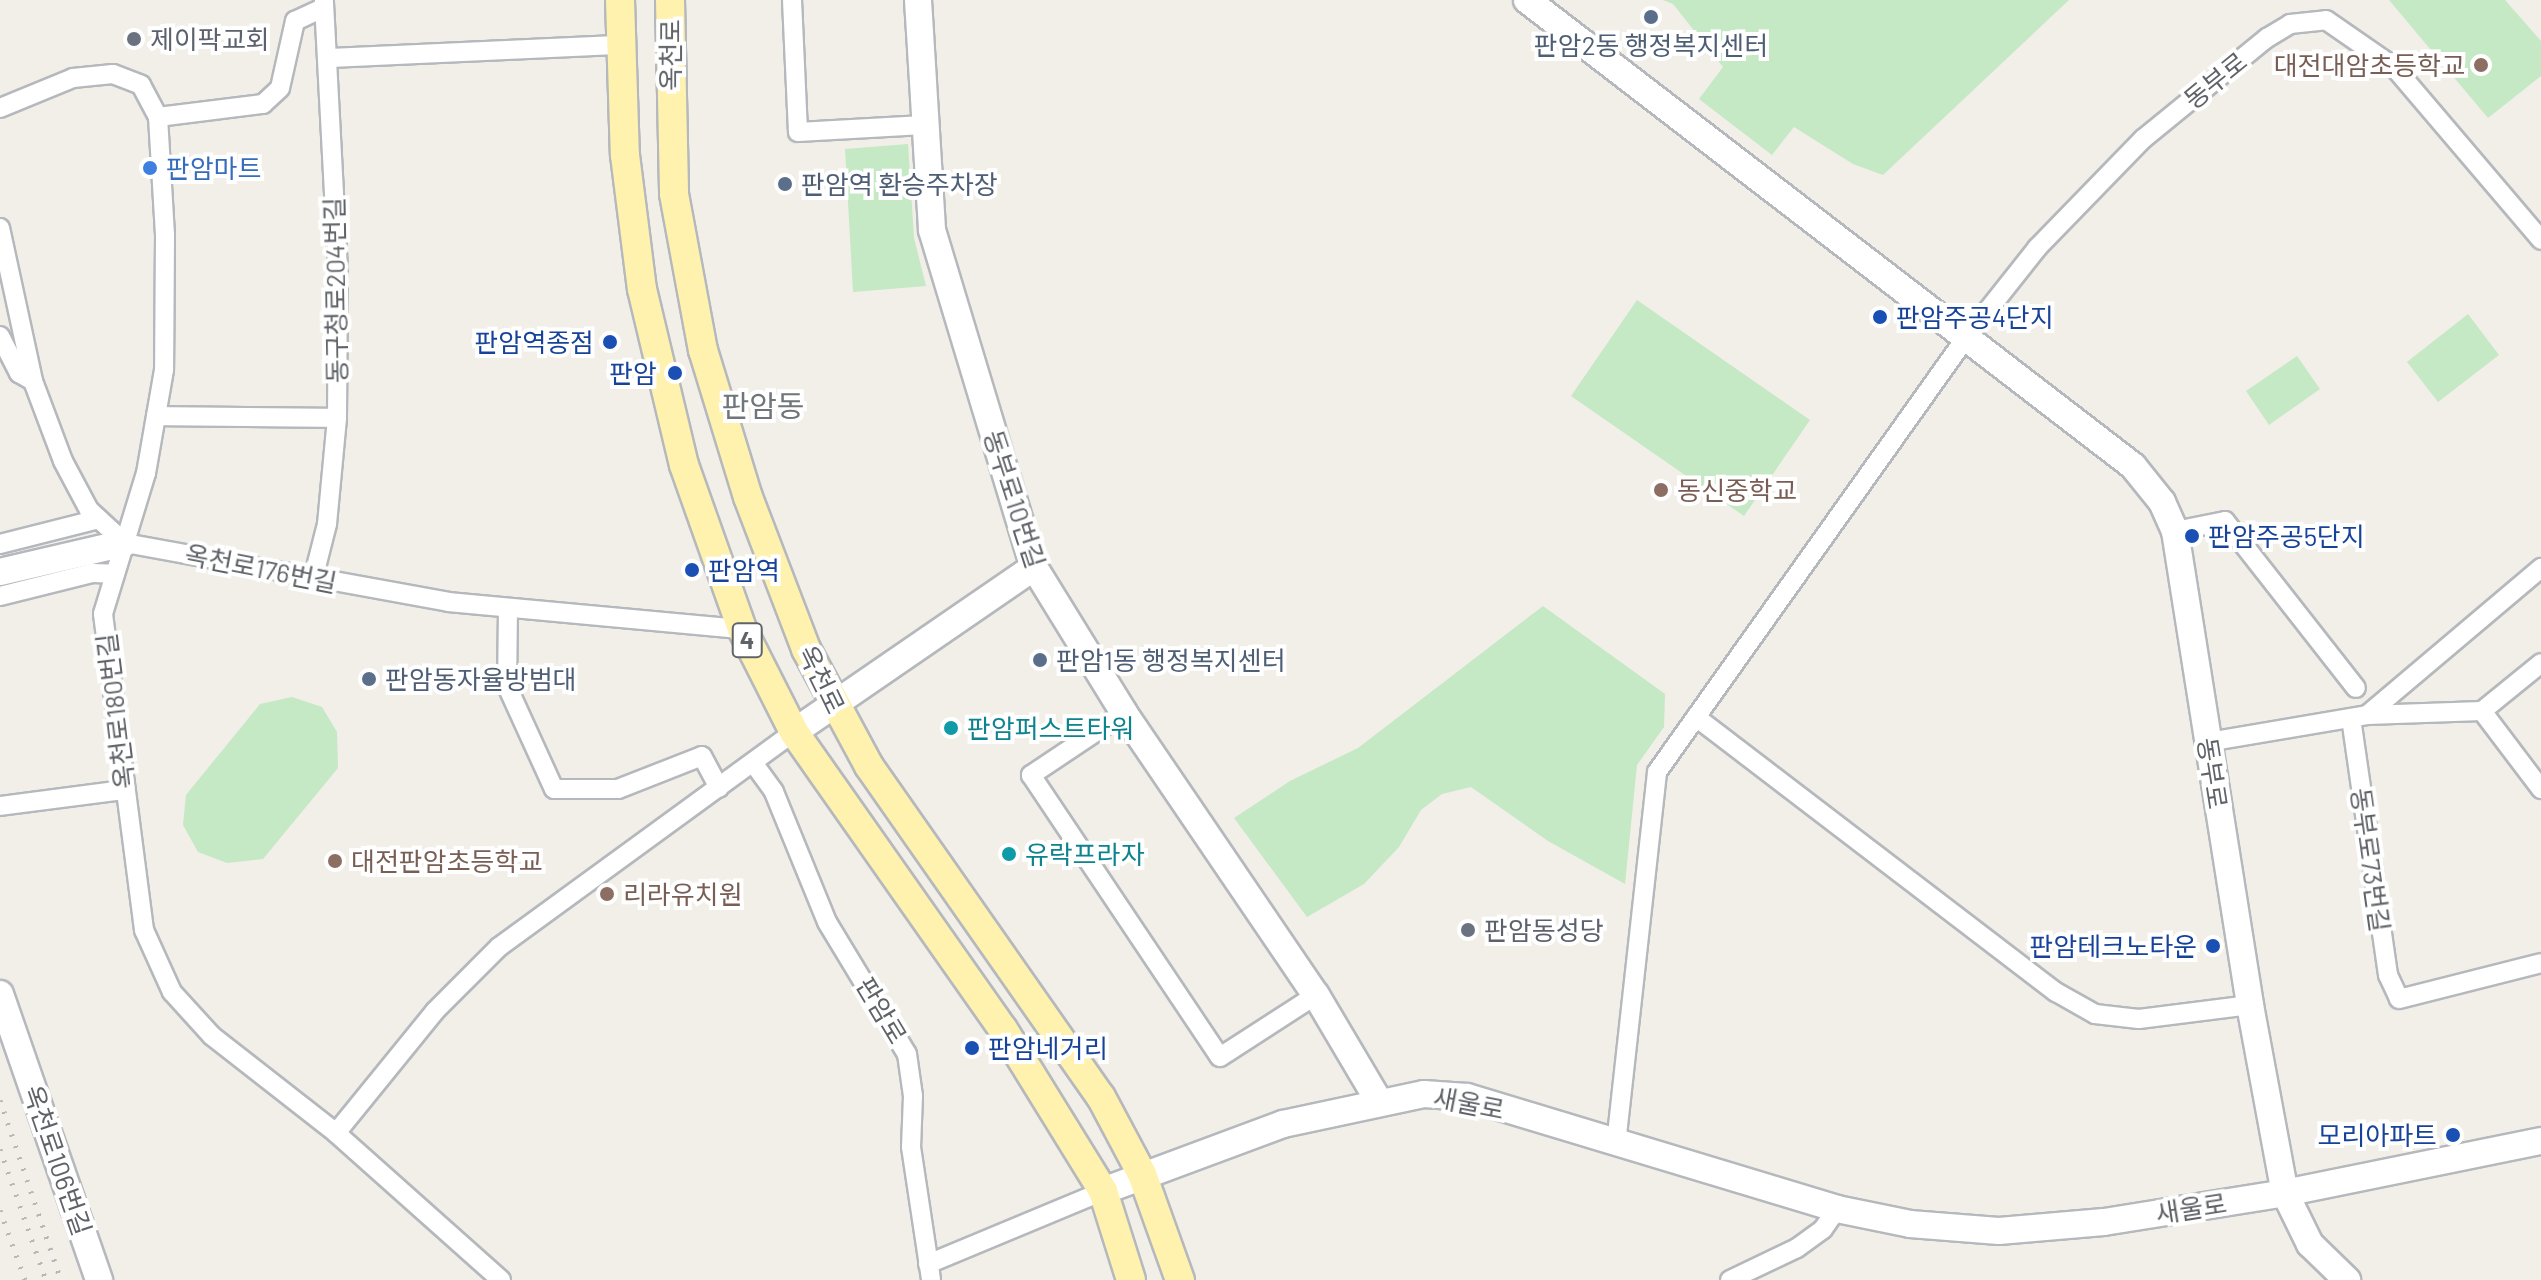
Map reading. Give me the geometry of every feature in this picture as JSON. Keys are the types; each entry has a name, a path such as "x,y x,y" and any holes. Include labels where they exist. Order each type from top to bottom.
{"main road":[{"name":"옥천로","path":"620,0 619,45 625,155 642,289 684,465 742,629 794,732 1003,1029 1103,1191 1131,1280"},
{"name":"옥천로","path":"670,0 674,194 703,350 748,497 806,649 869,766 1101,1097 1142,1174 1180,1280"},
{"name":"동부로10번길","path":"918,0 932,230 1034,567 1124,713 1316,995 1378,1100"},
{"name":"동부로","path":"1527,0 2133,466 2162,502 2175,531 2250,1005 2285,1193 2310,1244 2347,1280"},
{"path":"0,572 125,543"},
{"path":"794,732 835,707 1034,567"},
{"name":"옥천로106번길","path":"0,994 99,1280"},
{"name":"새울로","path":"1103,1191 1283,1124 1378,1100 1424,1094 1467,1097 1837,1209 1910,1224 1999,1231 2104,1222 2285,1193 2541,1141"}],"street":[{"path":"792,0 798,132 924,125"},
{"path":"0,108 73,78 113,74 141,85 158,117 263,104 280,88 295,21 324,4"},
{"name":"동구청로204번길","path":"313,579 327,524 337,418 338,270 324,4"},
{"name":"동부로","path":"1616,1144 1657,772 1965,339 2037,248 2143,139 2290,24 2326,20 2370,45 2491,179 2541,240"},
{"name":"옥천로","path":"328,58 619,45"},
{"name":"옥천로180번길","path":"158,117 165,236 164,370 125,543 103,614 144,930 172,992 212,1036 336,1133 501,1280"},
{"path":"0,228 33,381 63,461 99,519 125,543"},
{"path":"0,336 19,373 33,381"},
{"path":"156,416 337,418"},
{"path":"0,544 99,519"},
{"path":"2175,531 2225,521 2356,688"},
{"name":"옥천로176번길","path":"125,543 313,579 508,608 742,629"},
{"path":"2359,717 2541,568"},
{"path":"0,596 92,573 115,574"},
{"path":"508,608 507,686 554,789 618,789 702,756 719,788"},
{"path":"2208,742 2359,717 2482,711 2541,663"},
{"path":"2482,711 2541,789"},
{"path":"1124,713 1031,775 1220,1057 1316,995"},
{"path":"1696,717 2056,992 2095,1014 2139,1019 2250,1005"},
{"name":"동부로73번길","path":"2359,717 2388,975 2399,999 2541,963"},
{"path":"336,1133 435,1011 499,947 794,732"},
{"name":"판암로","path":"754,764 774,792 827,922 907,1054 913,1096 911,1147 929,1272"},
{"path":"0,806 124,790"},
{"path":"929,1272 1103,1191"},
{"path":"1730,1280 1797,1248 1823,1229 1837,1209"}],"green space":[{"path":"1663,0 2069,0 1883,175 1853,164 1794,127 1772,155 1699,99 1723,67 1673,4"},
{"name":"대전대암초등학교","path":"2389,0 2505,0 2541,41 2541,76 2488,118"},
{"path":"908,144 914,238 926,286 853,292 845,149"},
{"path":"1637,300 1810,420 1744,516 1571,396"},
{"path":"2468,314 2499,355 2438,402 2407,362"},
{"path":"2297,356 2320,389 2269,425 2246,391"},
{"path":"1543,606 1665,694 1664,727 1637,765 1625,884 1548,841 1471,787 1442,794 1421,810 1399,847 1364,884 1307,917 1234,818 1290,781 1358,748"},
{"path":"292,697 322,707 337,732 338,768 263,859 227,863 198,852 183,825 186,795 260,704"}],"railway":[{"path":"0,1100 61,1280"},
{"path":"0,1149 46,1280"},
{"path":"0,1210 25,1280"}],"place":[{"name":"판암2동 행정복지센터","path":"1651,17"},
{"name":"제이팍교회","path":"134,39"},
{"name":"대전대암초등학교","path":"2481,65"},
{"name":"판암마트","path":"150,168"},
{"name":"판암역 환승주차장","path":"785,184"},
{"name":"판암주공4단지","path":"1880,317"},
{"name":"판암역종점","path":"610,342"},
{"name":"판암","path":"675,373"},
{"name":"동신중학교","path":"1661,490"},
{"name":"판암주공5단지","path":"2192,536"},
{"name":"판암역","path":"692,570"},
{"name":"판암1동 행정복지센터","path":"1040,660"},
{"name":"판암동자율방범대","path":"369,679"},
{"name":"판암퍼스트타워","path":"951,728"},
{"name":"유락프라자","path":"1009,854"},
{"name":"대전판암초등학교","path":"335,861"},
{"name":"리라유치원","path":"607,894"},
{"name":"판암동성당","path":"1468,930"},
{"name":"판암테크노타운","path":"2213,946"},
{"name":"판암네거리","path":"972,1048"},
{"name":"모리아파트","path":"2453,1135"}],"district":[{"name":"판암동","path":"763,405"}]}
